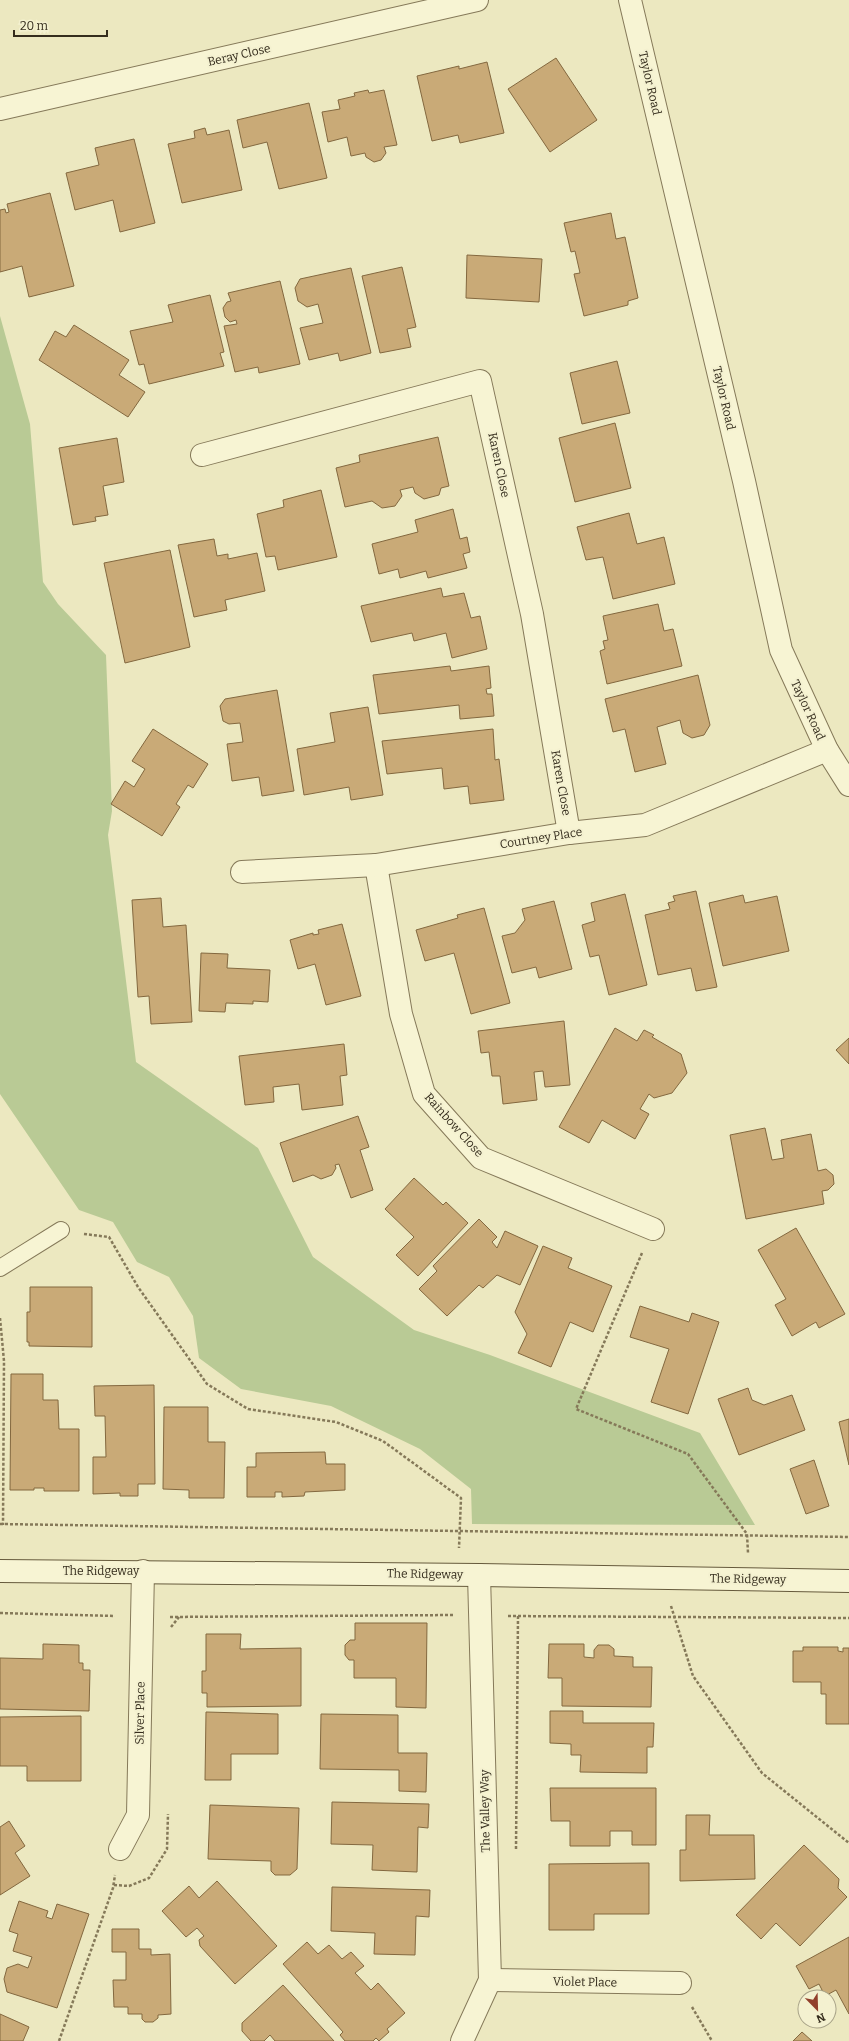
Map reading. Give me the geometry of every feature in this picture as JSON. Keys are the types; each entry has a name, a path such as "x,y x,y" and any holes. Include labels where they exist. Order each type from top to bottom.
{"street":[{"name":"Beray Close","path":"0,109 477,0"},
{"name":"Taylor Road","path":"630,0 744,481 781,650 827,750 849,785"},
{"name":"Karen Close","path":"202,455 480,381 532,614 569,833"},
{"name":"Courtney Place","path":"242,872 376,865 569,833 645,825 827,750"},
{"name":"Rainbow Close","path":"376,865 401,1014 424,1094 481,1158 653,1229"},
{"name":"The Ridgeway","path":"0,1571 143,1571 849,1581"},
{"name":"Silver Place","path":"120,1849 138,1815 143,1571"},
{"name":"The Valley Way","path":"462,2041 490,1980 479,1575"},
{"name":"Violet Place","path":"490,1980 680,1983"}],"lane":[{"path":"0,1268 61,1230"}],"path":[{"path":"653,1229 576,1409 688,1454 747,1534 748,1579"},
{"path":"61,1230 109,1237 138,1287 207,1384 248,1409 336,1422 383,1441 461,1498 458,1575"},
{"path":"0,1318 4,1361 2,1524 849,1536"},
{"path":"663,1578 693,1676 762,1773 849,1843"},
{"path":"0,1613 142,1616 480,1615 675,1618 849,1618"},
{"path":"59,2041 113,1888 120,1849"},
{"path":"680,1983 712,2041"}],"green space":[{"path":"0,316 30,424 43,582 58,604 106,655 112,811 108,835 136,1062 258,1148 313,1257 414,1330 490,1355 700,1433 755,1525 472,1524 471,1489 420,1449 331,1406 241,1389 199,1358 193,1316 169,1277 137,1262 113,1222 79,1210 0,1094"}],"building":[{"path":"556,58 597,120 550,152 508,89"},
{"path":"487,62 504,133 460,143 458,135 432,141 417,76 459,66 459,69"},
{"path":"368,90 369,93 384,90 397,145 384,147 386,153 381,160 374,162 366,157 365,153 351,156 347,137 328,142 322,112 340,109 338,100 355,96 354,93"},
{"path":"309,103 327,178 279,189 267,142 243,148 237,120"},
{"path":"205,128 207,135 229,130 242,190 182,203 168,144 195,138 194,131"},
{"path":"134,139 155,223 120,232 113,200 75,210 66,173 99,165 95,148"},
{"path":"50,193 74,286 29,297 22,266 0,272 0,210 5,209 6,213 9,212 7,204"},
{"path":"611,213 616,239 625,237 638,298 628,301 628,305 584,316 574,274 580,273 575,251 571,252 564,223"},
{"path":"467,255 542,259 539,302 466,298"},
{"path":"402,267 416,327 407,329 411,347 380,353 362,276"},
{"path":"351,268 371,353 340,361 338,353 309,360 300,328 323,323 318,304 307,307 298,301 295,288 300,279"},
{"path":"280,281 300,364 259,373 258,367 235,372 224,326 237,324 236,320 230,322 225,317 223,308 227,302 231,301 228,293"},
{"path":"210,295 224,352 220,353 224,366 149,384 144,364 139,365 130,331 173,322 168,305"},
{"path":"74,325 129,360 119,375 145,392 128,417 39,360 55,331 66,337"},
{"path":"617,361 630,413 582,424 570,373"},
{"path":"615,423 631,488 575,502 559,438"},
{"path":"438,437 449,486 441,488 439,495 424,499 415,493 413,487 400,490 402,496 395,506 382,508 372,501 345,507 336,468 360,462 359,455"},
{"path":"117,438 124,482 103,486 108,515 95,517 96,521 73,525 59,448"},
{"path":"321,490 337,557 278,570 275,556 266,557 257,514 284,507 283,500"},
{"path":"453,509 460,539 467,537 470,552 463,554 467,568 428,578 426,571 400,578 398,569 379,574 372,544 418,532 415,520"},
{"path":"629,513 637,544 664,537 675,584 613,599 603,557 586,560 577,527"},
{"path":"214,539 217,556 228,554 228,559 257,553 265,591 225,600 227,610 194,617 178,545"},
{"path":"170,550 190,647 125,663 104,563"},
{"path":"441,588 443,597 464,593 471,618 480,616 487,649 452,658 446,633 414,641 412,633 371,642 361,606"},
{"path":"658,604 664,631 673,629 682,666 607,684 600,651 605,649 603,641 608,640 603,616"},
{"path":"450,666 451,671 489,666 491,688 486,689 487,694 492,694 494,716 460,719 459,705 379,714 373,675"},
{"path":"698,675 710,725 704,735 692,738 683,733 680,720 657,727 666,764 635,772 625,729 613,732 605,699"},
{"path":"277,690 294,791 262,796 259,777 232,781 227,744 243,742 240,723 229,724 223,721 220,706 225,699"},
{"path":"368,707 383,795 351,800 349,787 304,795 297,749 335,742 330,713"},
{"path":"153,729 208,764 193,788 188,785 176,804 180,807 162,836 111,804 125,781 134,787 145,769 132,761"},
{"path":"493,729 495,760 499,759 504,800 470,804 468,786 444,789 442,768 387,774 382,741"},
{"path":"696,891 717,987 696,991 691,968 658,975 645,915 670,909 668,903 675,901 673,896"},
{"path":"625,894 647,985 609,995 599,955 590,957 582,925 595,921 591,903"},
{"path":"743,895 745,903 777,896 789,951 723,966 709,903"},
{"path":"161,898 163,927 186,925 192,1022 151,1024 149,996 138,997 132,900"},
{"path":"554,901 572,969 539,978 536,967 512,973 502,936 515,933 525,920 522,909"},
{"path":"484,908 510,1003 471,1014 454,953 425,961 416,930 458,918 457,915"},
{"path":"342,924 361,996 326,1005 315,964 298,969 290,940 313,933 313,935 319,934 318,930"},
{"path":"201,953 228,954 227,968 270,970 268,1002 253,1001 253,1004 226,1003 225,1012 199,1011"},
{"path":"564,1021 570,1085 545,1087 543,1071 534,1072 537,1100 503,1104 500,1076 492,1076 489,1052 481,1053 478,1031"},
{"path":"615,1028 637,1041 644,1030 654,1035 652,1037 681,1054 687,1073 672,1093 654,1098 649,1094 640,1109 649,1114 635,1139 602,1120 589,1143 559,1127"},
{"path":"849,1038 849,1064 836,1050"},
{"path":"344,1044 347,1075 340,1076 343,1105 302,1110 299,1084 273,1087 274,1102 245,1105 239,1056"},
{"path":"358,1116 369,1147 360,1150 373,1190 351,1198 339,1164 335,1165 336,1168 332,1175 321,1179 313,1175 293,1182 280,1143"},
{"path":"765,1128 772,1160 784,1158 781,1140 811,1134 818,1171 826,1169 833,1175 834,1184 828,1190 822,1191 824,1204 746,1219 730,1135"},
{"path":"414,1178 443,1205 446,1202 468,1223 418,1276 396,1255 414,1237 385,1209"},
{"path":"479,1219 497,1237 492,1242 497,1248 505,1231 538,1246 520,1285 497,1275 483,1288 479,1285 447,1316 419,1289 437,1271 433,1266"},
{"path":"796,1228 845,1314 819,1328 816,1322 792,1336 775,1305 786,1299 758,1250"},
{"path":"543,1246 572,1258 568,1268 612,1286 593,1332 570,1322 551,1367 518,1353 527,1334 515,1312"},
{"path":"30,1287 92,1287 92,1347 29,1346 29,1342 27,1342 27,1312 30,1312"},
{"path":"640,1306 689,1322 692,1313 719,1322 688,1414 651,1402 669,1349 630,1337"},
{"path":"11,1374 43,1374 43,1400 58,1400 59,1429 79,1429 79,1491 44,1491 44,1488 34,1488 34,1490 10,1490"},
{"path":"154,1385 155,1484 138,1484 138,1496 120,1496 120,1493 93,1494 93,1457 106,1457 105,1416 95,1416 94,1386"},
{"path":"748,1388 752,1400 764,1405 792,1395 805,1430 739,1455 718,1399"},
{"path":"164,1407 208,1407 208,1442 225,1442 224,1498 189,1498 189,1490 163,1489"},
{"path":"849,1419 849,1465 839,1422"},
{"path":"325,1452 326,1464 345,1464 345,1490 305,1492 304,1496 282,1497 282,1492 275,1492 275,1497 247,1497 247,1467 256,1467 256,1453"},
{"path":"814,1460 829,1506 806,1514 790,1469"},
{"path":"355,1623 427,1623 426,1708 396,1707 396,1678 354,1678 354,1660 349,1660 345,1655 345,1645 350,1640 355,1640"},
{"path":"206,1634 241,1634 240,1649 301,1648 301,1706 207,1707 207,1693 202,1693 202,1671 206,1671"},
{"path":"43,1644 79,1645 79,1663 83,1663 83,1670 90,1670 89,1711 0,1709 0,1658 43,1659"},
{"path":"549,1644 584,1644 584,1657 594,1658 594,1650 598,1645 609,1645 614,1649 614,1656 633,1657 633,1667 652,1667 651,1707 562,1706 562,1678 548,1678"},
{"path":"803,1647 838,1647 838,1651 843,1652 843,1648 849,1648 849,1724 826,1724 826,1694 821,1694 821,1682 793,1682 793,1651 803,1651"},
{"path":"550,1711 583,1711 583,1723 654,1723 653,1747 647,1747 647,1773 580,1772 581,1755 571,1755 571,1744 550,1743"},
{"path":"206,1712 278,1714 278,1754 231,1754 231,1780 205,1780"},
{"path":"321,1714 398,1715 398,1753 427,1753 426,1792 399,1791 399,1770 320,1769"},
{"path":"81,1716 81,1781 27,1781 27,1766 0,1766 0,1717"},
{"path":"550,1788 656,1788 656,1845 632,1845 632,1831 610,1831 610,1846 570,1846 570,1821 551,1821"},
{"path":"332,1802 429,1804 428,1828 418,1827 417,1872 372,1870 373,1845 331,1844"},
{"path":"210,1805 299,1808 297,1869 290,1875 275,1875 271,1871 271,1861 208,1859"},
{"path":"686,1815 710,1815 709,1835 754,1835 755,1879 680,1881 680,1850 686,1850"},
{"path":"9,1821 25,1846 15,1853 30,1876 0,1895 0,1827"},
{"path":"804,1845 839,1879 838,1888 847,1897 800,1946 776,1923 761,1939 736,1915"},
{"path":"649,1863 649,1914 594,1914 594,1930 549,1930 549,1864"},
{"path":"217,1881 277,1946 235,1984 200,1946 199,1940 204,1936 197,1928 186,1937 162,1911 189,1886 199,1898"},
{"path":"332,1887 430,1890 429,1917 416,1916 415,1955 374,1954 375,1933 331,1931"},
{"path":"19,1901 48,1911 46,1917 52,1919 57,1904 89,1914 57,2008 7,1992 4,1979 7,1968 18,1964 28,1968 32,1957 13,1951 18,1934 9,1931"},
{"path":"112,1929 139,1929 139,1949 151,1949 151,1955 170,1954 171,2014 158,2015 158,2018 153,2022 145,2022 142,2019 142,2014 128,2014 128,2007 114,2007 113,1980 126,1980 126,1952 112,1952"},
{"path":"849,1937 849,2014 837,1992 837,1989 822,1989 819,1984 809,1989 796,1966"},
{"path":"307,1942 318,1954 329,1945 342,1959 351,1952 364,1966 355,1973 371,1990 378,1983 405,2013 387,2029 389,2032 379,2041 376,2038 373,2041 345,2041 340,2035 343,2032 283,1964"},
{"path":"283,1985 334,2041 275,2041 270,2035 264,2041 251,2041 242,2031 242,2023"},
{"path":"0,2014 29,2027 23,2041 0,2041"},
{"path":"802,2032 812,2041 793,2041"}]}
